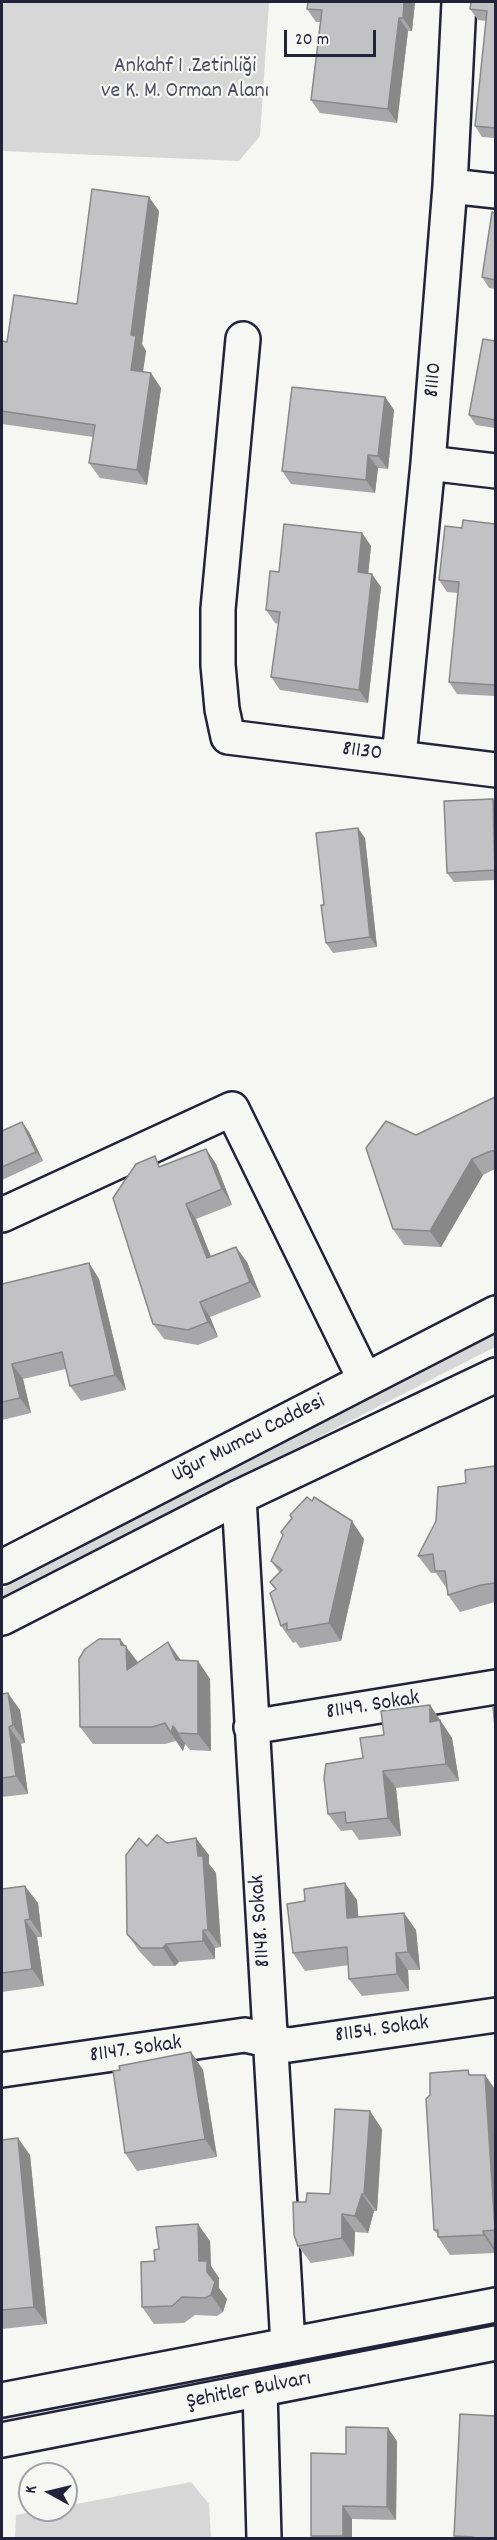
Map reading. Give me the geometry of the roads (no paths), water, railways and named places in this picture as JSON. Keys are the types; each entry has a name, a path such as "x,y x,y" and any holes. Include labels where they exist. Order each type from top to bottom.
{"street":[{"name":"81110","path":"399,757 428,463 450,186 459,2"},
{"path":"450,186 495,191"},
{"name":"81130","path":"243,339 218,609 222,709 228,737 495,770"},
{"path":"428,463 495,471"},
{"path":"2,1215 232,1109 365,1380"},
{"name":"Uğur Mumcu Caddesi","path":"2,1567 495,1313"},
{"name":"Uğur Mumcu Caddesi","path":"2,1618 239,1497 495,1375"},
{"name":"81148. Sokak","path":"239,1497 288,2344"},
{"name":"81149. Sokak","path":"251,1726 495,1687"},
{"name":"81154. Sokak","path":"270,2039 289,2045 495,2015"},
{"name":"81147. Sokak","path":"2,2070 245,2035 270,2039"},
{"name":"Şehitler Bulvarı","path":"2,2400 495,2305"},
{"name":"Şehitler Bulvarı","path":"2,2440 495,2343"},
{"path":"260,2390 264,2538"}],"park label":[{"name":"Ankahf 1 .Zetinliği ve K. M. Orman Alanı","path":"185,80"}]}
